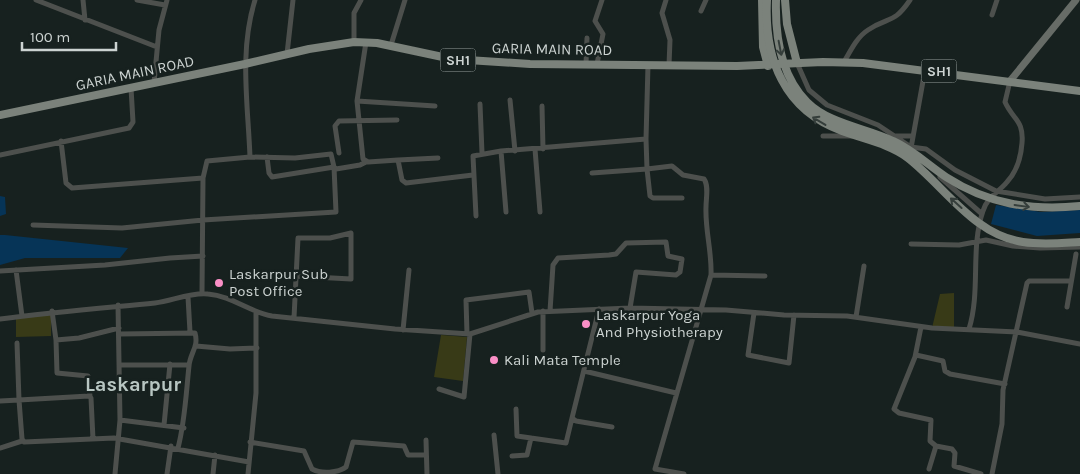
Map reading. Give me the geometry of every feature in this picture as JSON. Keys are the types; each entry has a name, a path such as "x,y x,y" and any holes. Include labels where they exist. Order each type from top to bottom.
{"main road":[{"path":"762,0 763,47 768,66"},
{"path":"768,0 769,36 778,74 792,97 814,118 907,157 957,205 985,228 1002,236 1022,242 1080,242"},
{"path":"776,0 777,32 785,64 802,95 816,109 829,116 894,141 921,157 953,181 1004,204 1029,207 1080,206"},
{"path":"785,0 787,24 796,63"},
{"path":"1010,81 1076,0"},
{"name":"GARIA MAIN ROAD","path":"0,115 287,54 354,42 391,45 464,60 530,64 768,66 796,63 844,62 925,70 1080,91"}],"street":[{"path":"36,0 84,20 157,46"},
{"path":"83,0 84,20"},
{"path":"137,0 166,2 157,46 154,83"},
{"path":"250,157 245,64 248,26 256,0"},
{"path":"287,54 292,0"},
{"path":"354,42 354,13 361,0"},
{"path":"391,45 405,0"},
{"path":"597,64 603,34 595,21 602,0"},
{"path":"666,0 662,13 670,40 669,65"},
{"path":"701,11 706,0"},
{"path":"844,62 861,35 869,29 894,19 910,0"},
{"path":"992,15 997,0"},
{"path":"586,64 587,38"},
{"path":"366,42 357,101 362,158 366,162"},
{"path":"796,63 809,90 828,105 878,125 911,146 926,149 955,170 996,191 1045,199 1080,197"},
{"path":"648,65 646,139 650,196 682,198"},
{"path":"910,163 911,146 925,70"},
{"path":"968,329 976,289 977,241 982,214 985,204 1013,173 1021,151 1020,123 1005,102 1010,81"},
{"path":"0,155 131,127 133,122 131,88"},
{"path":"510,100 515,150"},
{"path":"357,101 434,106"},
{"path":"480,104 482,153"},
{"path":"542,106 542,149"},
{"path":"339,153 336,123 358,119 397,120"},
{"path":"823,136 913,136"},
{"path":"476,216 473,156 482,153 646,139"},
{"path":"61,141 66,183 72,188 203,178"},
{"path":"911,146 916,156 982,214"},
{"path":"535,149 540,212"},
{"path":"501,152 506,212"},
{"path":"33,225 122,228 203,220 336,212 334,167 330,154 295,158 250,157 208,161 203,178 203,220 202,294"},
{"path":"267,157 269,173 272,177 334,167 360,166 366,162 438,158"},
{"path":"398,160 402,180 406,183 473,175"},
{"path":"592,173 672,166 684,175 705,181 705,217 710,249 711,275 654,469 684,474"},
{"path":"294,318 296,276 298,238 330,238 351,233 350,280 296,276"},
{"path":"911,244 959,245 977,241 996,241 1013,246 1040,248 1080,247"},
{"path":"550,311 553,265 558,258 616,254 626,243 666,242 668,256 682,259 680,272 676,275 636,272 630,308"},
{"path":"1067,307 1076,254"},
{"path":"0,271 105,266 202,256"},
{"path":"856,317 864,266"},
{"path":"16,270 22,316"},
{"path":"403,330 409,270"},
{"path":"711,275 765,276"},
{"path":"992,474 1002,424 1004,384 1028,281 1070,281"},
{"path":"439,389 464,397 468,334 466,300 529,292 532,313"},
{"path":"0,319 52,311 155,303 202,294 228,297 256,312 294,318 403,330 468,334 543,311 630,308 701,309 856,317 921,327 1017,332 1080,344"},
{"path":"188,297 190,332"},
{"path":"116,474 120,420 118,305"},
{"path":"516,409 517,436 566,443 599,309"},
{"path":"52,311 56,340 57,373 88,376 93,439"},
{"path":"542,350 543,311"},
{"path":"248,474 256,393 256,312"},
{"path":"754,313 748,355 789,363 794,315"},
{"path":"921,327 916,355 894,409 899,413 931,420 930,442 936,446 952,450 955,454 954,466 981,474"},
{"path":"56,340 119,331 195,333 196,346 189,365 184,428 178,448"},
{"path":"17,343 22,441"},
{"path":"196,346 230,349 257,348"},
{"path":"916,355 943,361 945,371 950,374 1004,384"},
{"path":"164,425 170,364"},
{"path":"119,365 189,365"},
{"path":"584,371 676,393"},
{"path":"0,402 90,396"},
{"path":"572,418 576,421 612,427"},
{"path":"120,420 184,428"},
{"path":"494,435 498,474"},
{"path":"512,456 527,455 531,438"},
{"path":"0,448 22,441 119,439 171,446 249,462"},
{"path":"426,440 427,474"},
{"path":"250,442 304,451 312,469 320,472 338,471 346,467 353,442 404,446 408,455 426,455"},
{"path":"167,474 171,446"},
{"path":"929,469 936,446"},
{"path":"213,474 215,455"}],"green space":[{"path":"954,293 954,328 932,328 940,294"},
{"path":"51,313 51,336 16,337 16,318"},
{"path":"441,335 467,337 463,381 434,377"}],"water":[{"path":"0,196 5,197 6,214 0,216"},
{"path":"996,205 1041,212 1080,210 1080,233 1037,236 991,224"},
{"path":"0,235 128,248 120,258 25,258 0,265"}],"place":[{"name":"Laskarpur Sub Post Office","path":"219,283"},
{"name":"Laskarpur Yoga And Physiotherapy","path":"586,324"},
{"name":"Kali Mata Temple","path":"494,360"}],"district":[{"name":"Laskarpur","path":"133,384"}]}
